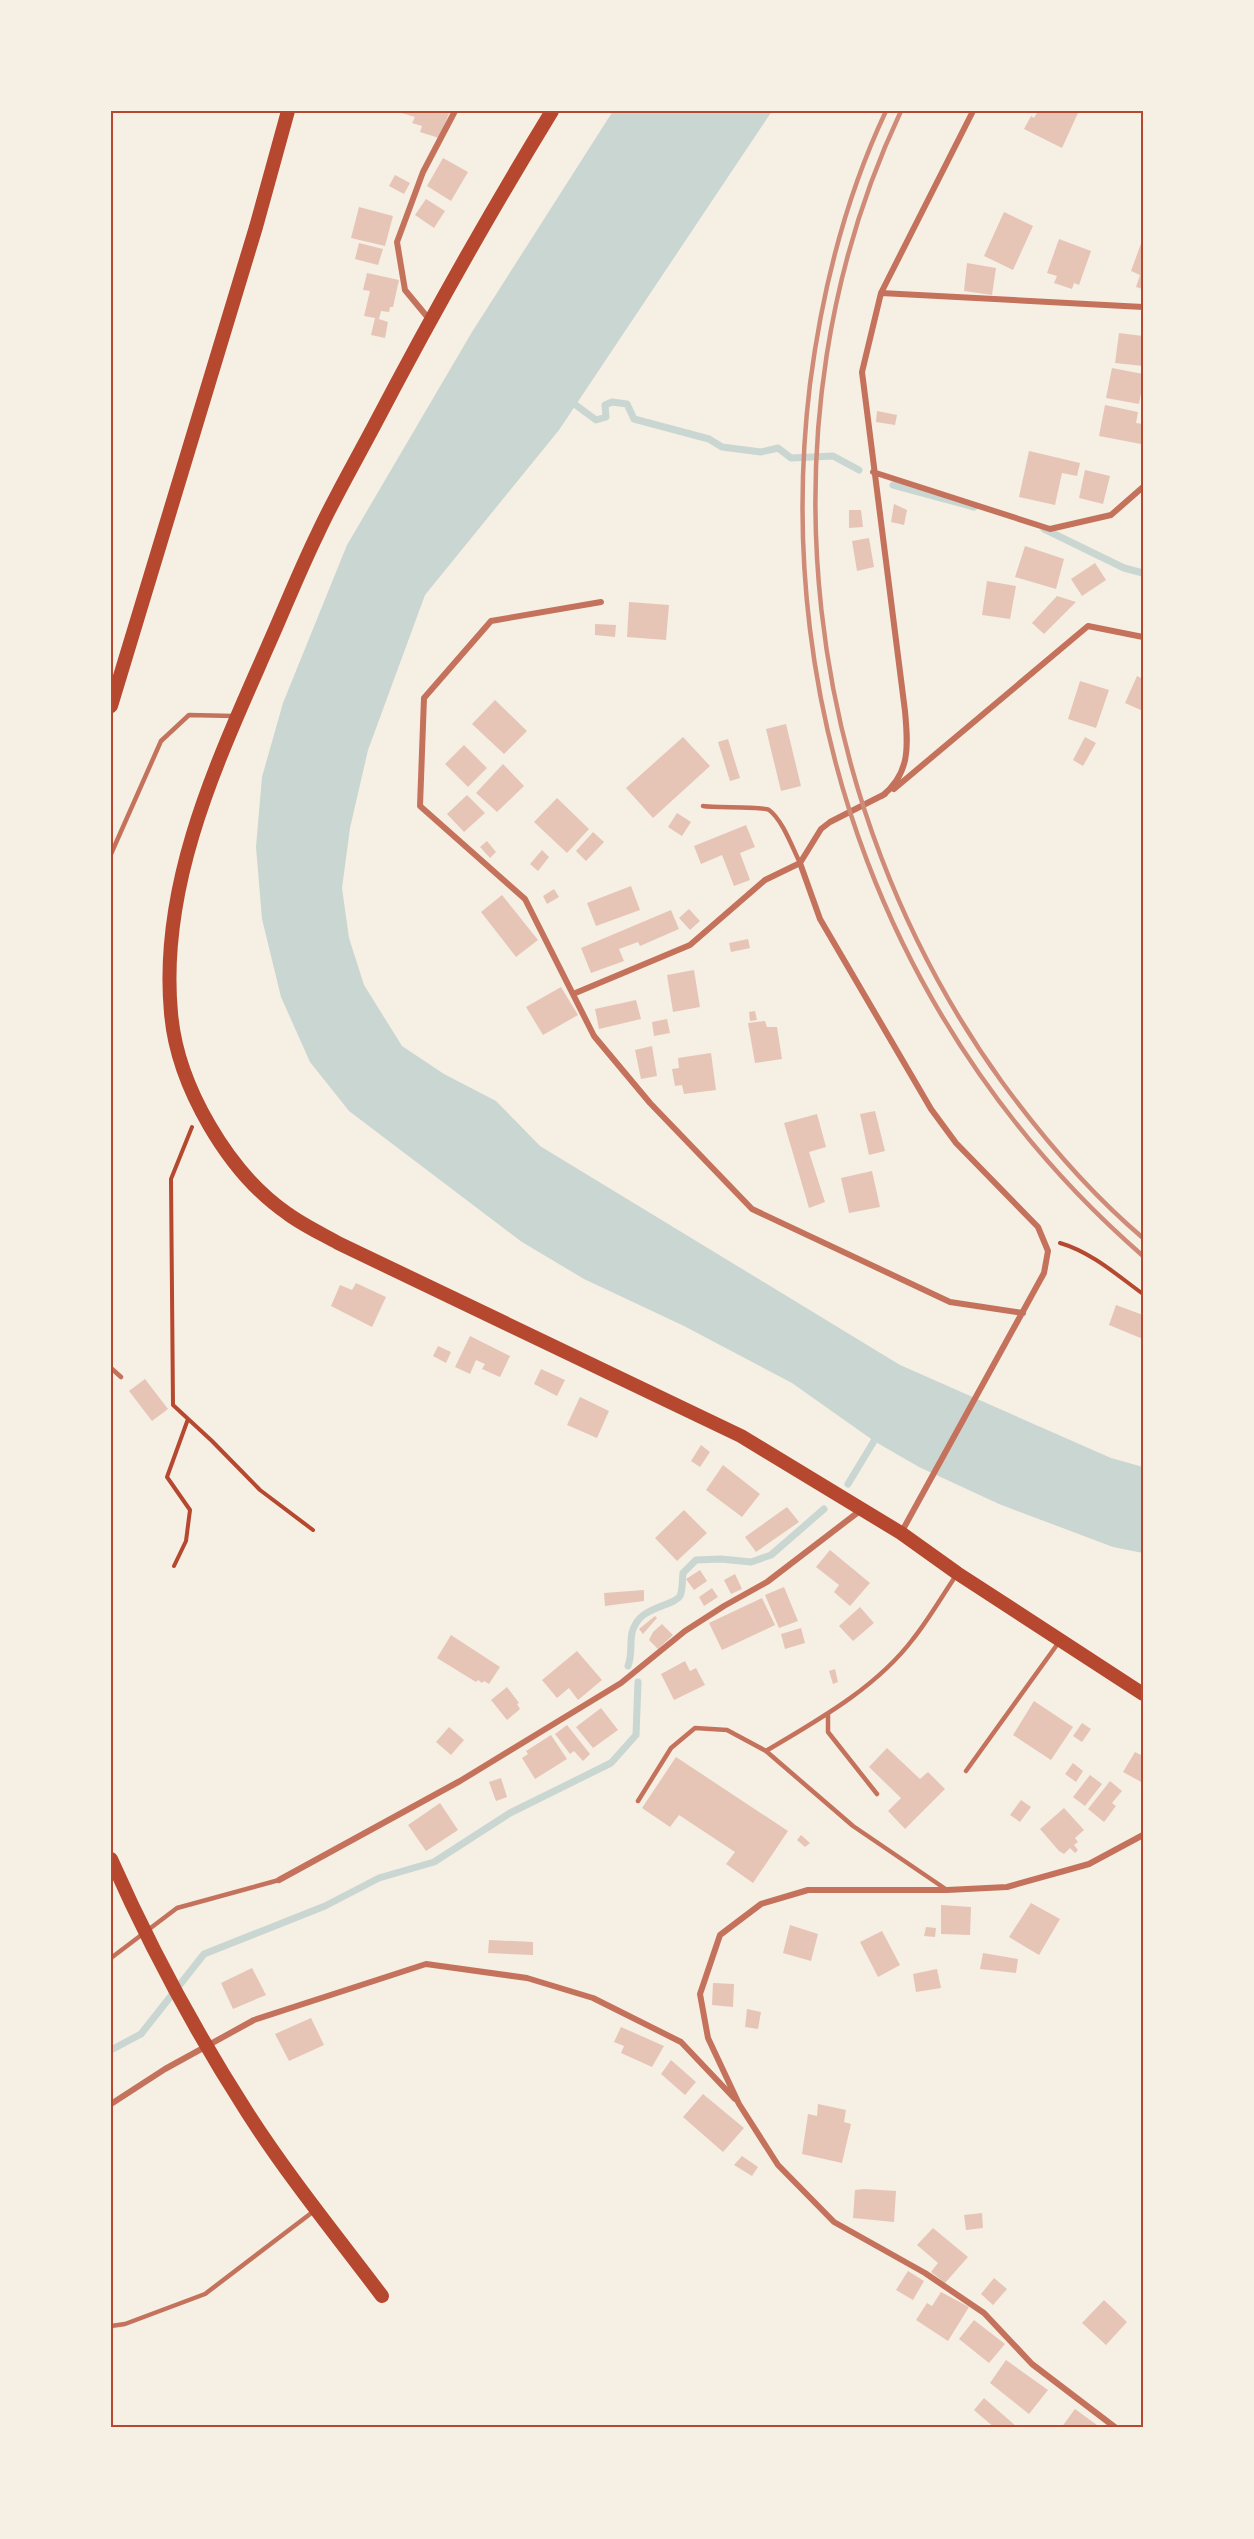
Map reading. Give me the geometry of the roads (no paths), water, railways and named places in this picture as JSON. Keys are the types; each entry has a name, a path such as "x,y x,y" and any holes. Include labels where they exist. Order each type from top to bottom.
{"main road":[{"path":"111,706 217,359 288,111"},
{"path":"552,111 429,320 317,534 237,717 185,853 173,926 169,983 176,1043 211,1129 232,1160 260,1192 288,1215 338,1243 741,1436 901,1533 957,1573 1143,1694"},
{"path":"111,1859 163,1968 202,2039 248,2113 296,2182 382,2296"}],"street":[{"path":"429,320 405,290 397,242 423,172 455,111"},
{"path":"882,796 900,777 907,740 862,372 881,293 973,111"},
{"path":"881,293 1143,307"},
{"path":"873,472 1050,529 1111,515 1143,487"},
{"path":"601,602 491,621 424,698 420,806 525,899 594,1036 650,1103 752,1209 950,1302 1023,1313"},
{"path":"573,994 690,945 765,880 800,863 821,829 905,782 1088,626 1143,637"},
{"path":"800,863 820,919 931,1109 956,1143 1038,1227 1048,1251 1044,1273 901,1533"},
{"path":"279,1880 460,1781 621,1683 686,1632 724,1606 767,1582 861,1510"},
{"path":"1116,2428 1032,2364 984,2313 925,2272 834,2222 778,2165 739,2104 708,2038 700,1994 720,1935 760,1904 808,1890 947,1890 1007,1887 1089,1864 1143,1835"},
{"path":"111,2104 165,2069 254,2020 426,1964 527,1978 593,1998 681,2042 739,2104"}],"lane":[{"path":"111,854 160,741 189,715 237,717"},
{"path":"703,806 720,809 759,807 768,810 777,820 800,863"},
{"path":"111,1368 121,1377"},
{"path":"766,1751 828,1713 875,1678 912,1641 957,1573"},
{"path":"966,1771 1060,1640"},
{"path":"828,1713 828,1732 877,1794"},
{"path":"638,1801 671,1748 695,1728 727,1730 766,1751 853,1826 947,1890"},
{"path":"111,1958 177,1908 279,1880"},
{"path":"111,2326 125,2324 205,2294 316,2209"}],"waterway":[{"path":"569,400 596,420 606,417 605,405 612,402 627,404 634,419 709,439 722,447 761,452 778,448 791,458 833,456 859,470"},
{"path":"893,485 974,507"},
{"path":"1044,529 1124,568 1143,573"},
{"path":"848,1484 876,1434"},
{"path":"628,1666 631,1636 635,1624 644,1614 680,1596 683,1573 696,1560 721,1559 751,1562 771,1555 824,1509"},
{"path":"111,2050 141,2034 204,1954 325,1906 379,1878 434,1862 510,1813 611,1763 636,1735 638,1682"}],"railway":[{"path":"886,111 859,176 837,244 821,314 810,384 803,507 810,628 832,747 867,862 917,971 979,1074 1055,1169 1143,1256"},
{"path":"901,111 855,231 827,355 816,482 821,610 843,735 881,857 934,974 1002,1082 1034,1124 1104,1203 1143,1238"}]}
